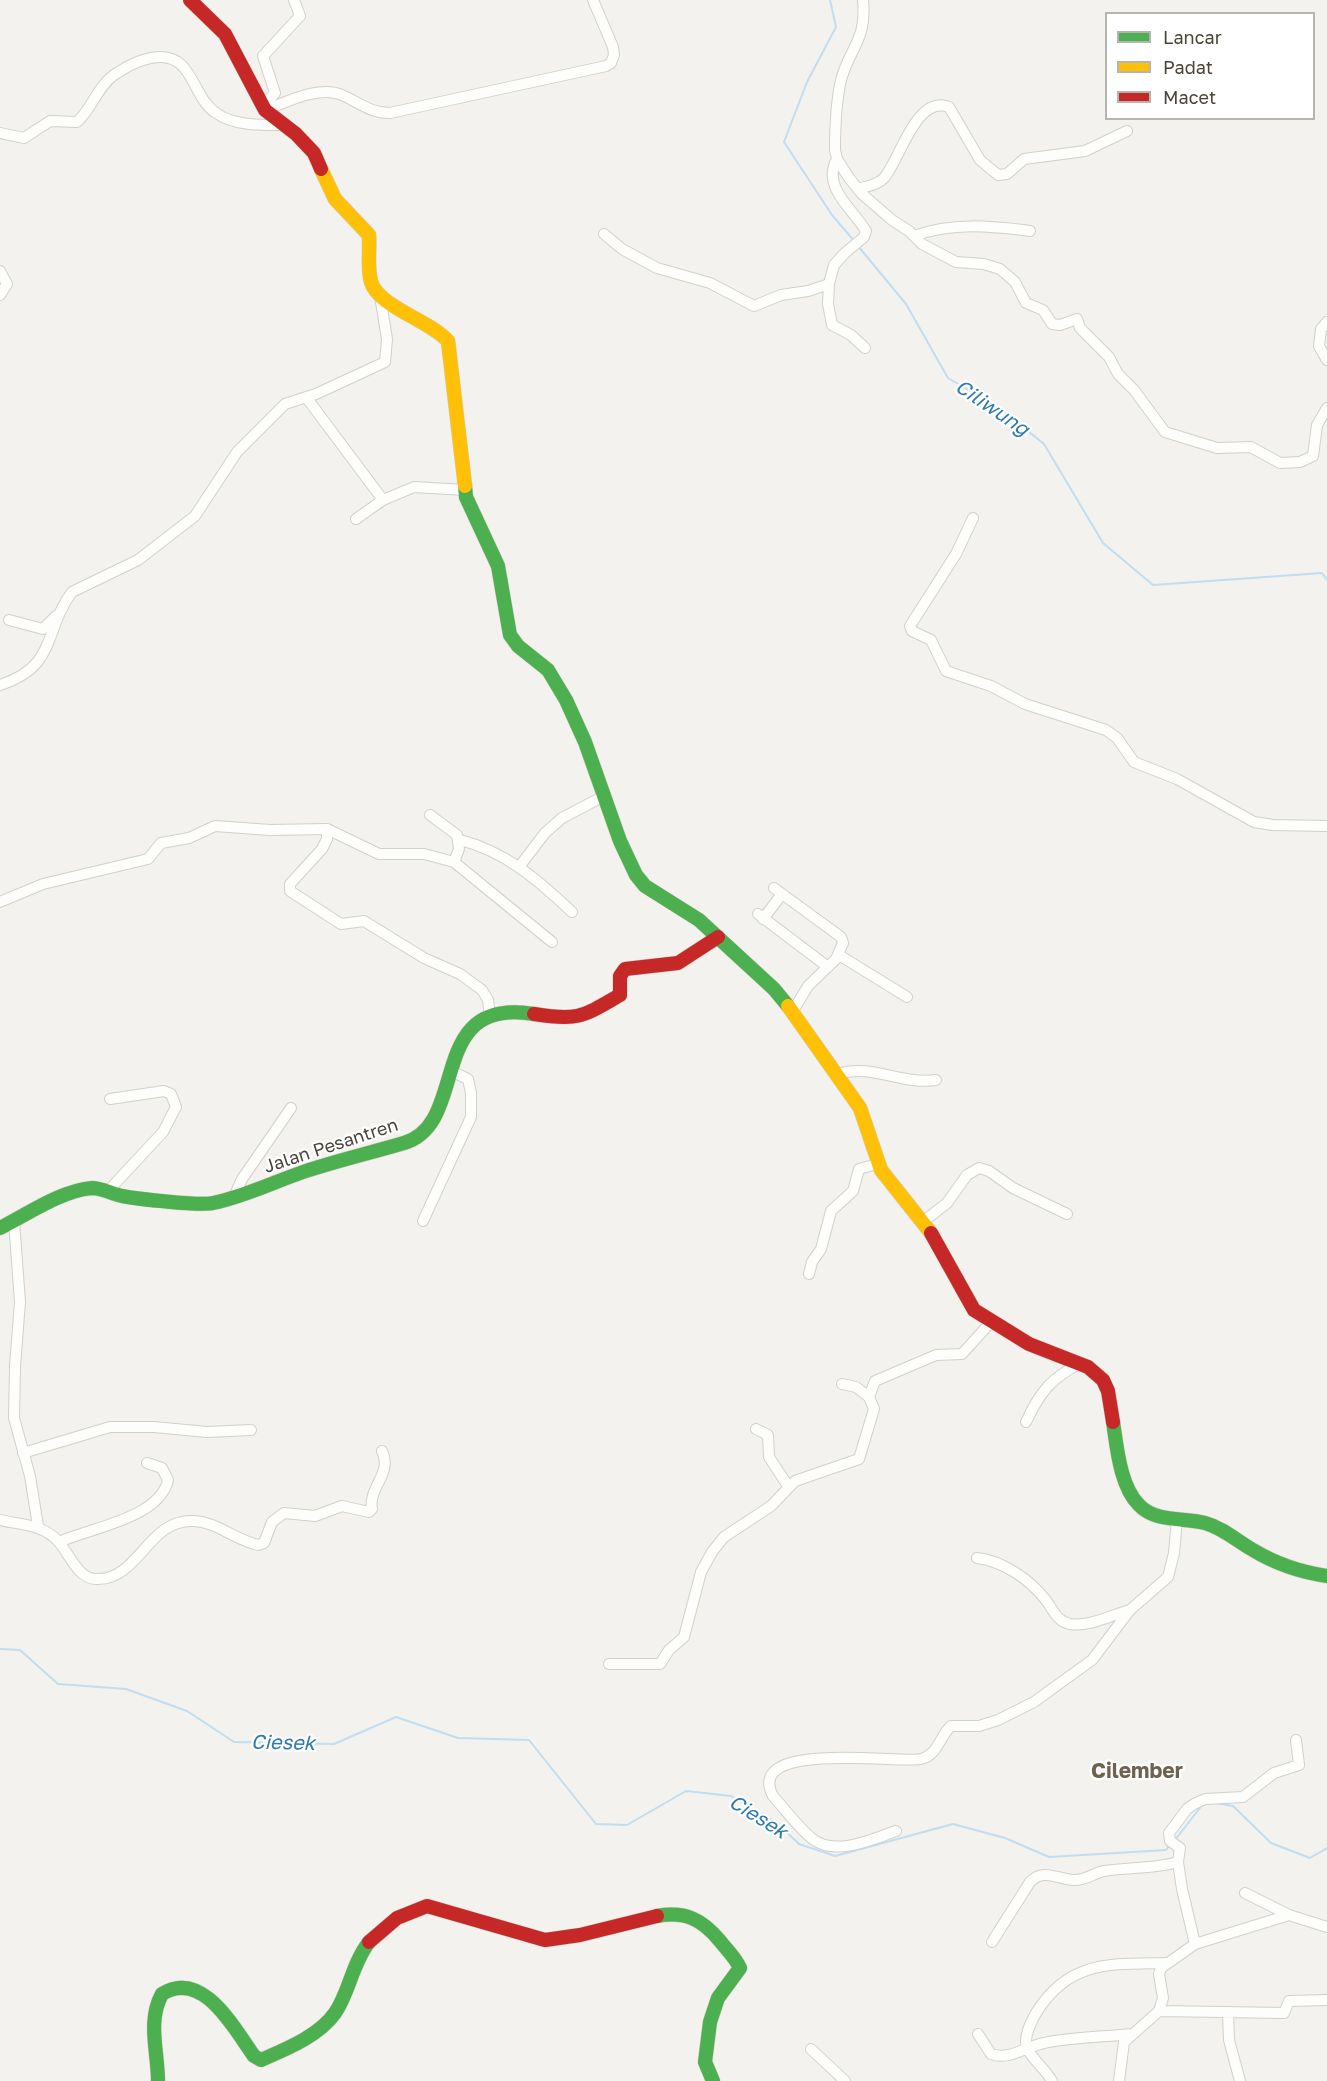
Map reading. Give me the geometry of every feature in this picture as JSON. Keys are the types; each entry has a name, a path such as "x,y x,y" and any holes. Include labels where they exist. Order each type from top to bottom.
{"street":[{"path":"264,108 276,93 263,56 300,16 294,0"},
{"path":"264,108 325,92 342,95 371,111 395,113 606,66 611,63 614,52 593,0"},
{"path":"863,0 862,34 843,75 839,91 837,159 832,169 836,188 866,229 864,237 844,253 834,266 829,284 828,304 832,325 851,335 865,348"},
{"path":"194,3 231,41 264,108 296,134 314,153 335,200 369,235 371,284 380,296 435,329 449,343 465,490 471,513 498,566 510,635 518,646 545,667 560,688 585,742 624,850 640,881 684,910 718,937 774,989 793,1011 862,1112 877,1164 924,1221 968,1303 991,1322 1036,1347 1081,1363 1098,1374 1107,1386 1118,1444 1132,1497 1147,1511 1177,1519 1206,1523 1283,1566 1301,1573 1327,1576"},
{"path":"0,132 24,138 50,121 77,122 101,88 115,75 146,59 162,57 179,61 204,102 219,116 247,123 283,125"},
{"path":"858,189 884,178 912,126 926,112 940,105 949,107 981,160 998,175 1007,174 1024,159 1085,152 1126,131"},
{"path":"837,159 858,189 922,244 958,263 984,264 1000,269 1015,282 1026,303 1043,310 1052,324 1060,325 1077,319 1080,328 1109,357 1118,374 1134,390 1161,428 1171,435 1217,448 1251,447 1277,463 1300,462 1313,456 1317,425 1327,408"},
{"path":"914,236 934,230 979,225 1030,231"},
{"path":"604,234 622,249 657,268 710,283 754,306 781,295 808,291 829,284"},
{"path":"0,271 7,284 0,296"},
{"path":"0,685 18,678 41,659 72,592 138,560 195,516 237,452 285,404 385,362 388,344 380,296"},
{"path":"1327,322 1321,329 1318,346 1327,360"},
{"path":"306,397 383,500"},
{"path":"356,519 383,500 414,487 465,490"},
{"path":"973,518 956,554 910,626 912,631 931,640 946,671 991,686 1025,704 1106,730 1117,738 1134,762 1177,779 1254,822 1273,825 1327,826"},
{"path":"9,620 43,628 61,613"},
{"path":"519,867 545,833 562,818 604,796"},
{"path":"430,815 453,831 460,840 489,850 519,867 572,912"},
{"path":"0,902 43,884 148,859 161,843 189,838 211,827 270,830 327,829 379,854 424,854 454,862 552,942"},
{"path":"327,829 325,844 290,884 290,891 341,924 346,925 358,920 370,923 424,958 460,974 486,995 490,1015 526,1012 566,1019 585,1016 620,995 620,976 625,969 678,963 718,937"},
{"path":"454,862 460,840"},
{"path":"793,1011 808,986 828,967 839,955 843,943 841,937 778,891 760,916 828,967"},
{"path":"839,955 907,998"},
{"name":"Jalan Pesantren","path":"0,1227 66,1195 93,1188 122,1196 211,1204 319,1167 369,1155 413,1139 427,1127 438,1110 466,1034 476,1023 490,1015"},
{"path":"837,1074 865,1069 907,1080 936,1080"},
{"path":"423,1221 472,1112 468,1079 451,1071"},
{"path":"108,1191 163,1132 176,1107 171,1094 164,1091 110,1099"},
{"path":"234,1197 242,1179 291,1108"},
{"path":"809,1274 812,1262 821,1249 831,1211 855,1189 859,1169 877,1164"},
{"path":"924,1221 947,1203 968,1175 979,1168 986,1169 1012,1188 1067,1214"},
{"path":"14,1221 20,1302 13,1406 15,1428 23,1453 38,1526"},
{"path":"869,1397 873,1383 880,1378 936,1355 965,1352 991,1322"},
{"path":"1026,1422 1035,1404 1056,1376 1081,1363"},
{"path":"609,1664 660,1664 669,1650 684,1637 698,1580 712,1552 724,1537 771,1506 788,1486 812,1474 859,1459 874,1409 869,1397 856,1387 842,1384"},
{"path":"23,1453 110,1427 137,1426 207,1432 250,1430"},
{"path":"756,1429 768,1435 769,1457 788,1486"},
{"path":"0,1520 38,1526 59,1542 85,1575 96,1579 122,1573 157,1535 183,1522 205,1523 260,1545 265,1541 273,1521 284,1513 316,1516 342,1506 370,1512 370,1497 385,1468 382,1450"},
{"path":"59,1542 138,1514 152,1503 166,1488 168,1480 162,1468 147,1463"},
{"path":"896,1831 852,1845 832,1845 816,1841 773,1796 770,1790 771,1776 780,1767 805,1761 848,1757 907,1761 923,1759 935,1751 951,1726 987,1724 1034,1702 1097,1656 1130,1610 1168,1577 1174,1552 1177,1519"},
{"path":"977,1558 998,1563 1019,1576 1044,1597 1056,1616 1067,1623 1086,1624 1130,1610"},
{"path":"1195,1944 1171,1831 1187,1809 1194,1804 1205,1799 1243,1797 1274,1773 1299,1765 1296,1740"},
{"path":"992,1942 1030,1882 1039,1875 1080,1880 1106,1871 1146,1868 1178,1862"},
{"path":"1245,1893 1289,1915 1327,1927"},
{"path":"158,2081 155,2014 157,2002 162,1994 173,1988 182,1988 215,2003 254,2056 261,2060 331,2019 368,1940 387,1924 411,1910 427,1906 545,1940 561,1939 638,1920 682,1914 703,1922 730,1952 740,1968 735,1978 718,1998 710,2022 705,2062 713,2081"},
{"path":"1119,2081 1124,2042 1159,2011 1163,1998 1159,1974 1166,1963 1195,1944 1289,1915"},
{"path":"1052,2081 1028,2049 1026,2038 1032,2020 1065,1978 1103,1966 1166,1963"},
{"path":"1159,2011 1284,2013 1288,2001 1327,2000"},
{"path":"1228,2012 1229,2040 1240,2081"},
{"path":"978,2034 994,2055 1011,2055 1046,2042 1132,2034"},
{"path":"811,2049 845,2081"}],"waterway":[{"name":"Ciliwung","path":"830,0 836,27 807,82 784,142 832,215 855,242"},
{"name":"Ciliwung","path":"858,246 906,304 948,378 1002,410 1044,444 1103,543 1153,585 1322,573 1327,580"},
{"name":"Ciesek","path":"0,1649 20,1650 58,1684 126,1689 187,1711 234,1742 334,1744 396,1717 458,1738 529,1740 596,1824 627,1825 686,1791 731,1796 777,1823 799,1844 835,1856 953,1824 1005,1838 1049,1857 1166,1850 1169,1846"},
{"name":"Ciesek","path":"1216,1803 1233,1806 1271,1843 1310,1858 1327,1848"},
{"name":"Ciesek","path":"1175,1840 1203,1804"}],"traffic: fast":[{"path":"465,486 466,497 498,566 510,635 518,646 548,670 566,700 585,742 620,841 636,875 645,886 699,920 774,989 788,1006"},
{"path":"0,1228 56,1198 80,1190 96,1188 141,1199 213,1203 315,1168 404,1143 424,1131 437,1112 462,1042 477,1024 500,1014 534,1014"},
{"path":"1113,1422 1118,1455 1127,1488 1146,1511 1162,1517 1212,1525 1279,1563 1327,1576"},
{"path":"657,1916 684,1916 700,1922 720,1941 740,1968 718,1998 710,2022 705,2062 713,2081"},
{"path":"158,2081 154,2026 162,1994 177,1988 191,1989 204,1995 227,2018 254,2056 261,2060 301,2041 328,2021 340,2005 358,1960 369,1942"}],"traffic: slow":[{"path":"321,169 335,199 369,235 370,277 376,291 394,306 440,333 448,341 465,486"},
{"path":"788,1006 860,1108 881,1170 931,1233"}],"traffic: jam":[{"path":"190,0 225,34 265,110 296,134 314,153 321,169"},
{"path":"534,1014 571,1017 588,1013 620,995 620,976 625,969 678,963 718,937"},
{"path":"931,1233 974,1310 1029,1344 1088,1367 1103,1380 1108,1391 1113,1422"},
{"path":"369,1942 397,1918 427,1906 545,1940 580,1935 657,1916"}],"district":[{"name":"Cilember","path":"1137,1771"}]}
